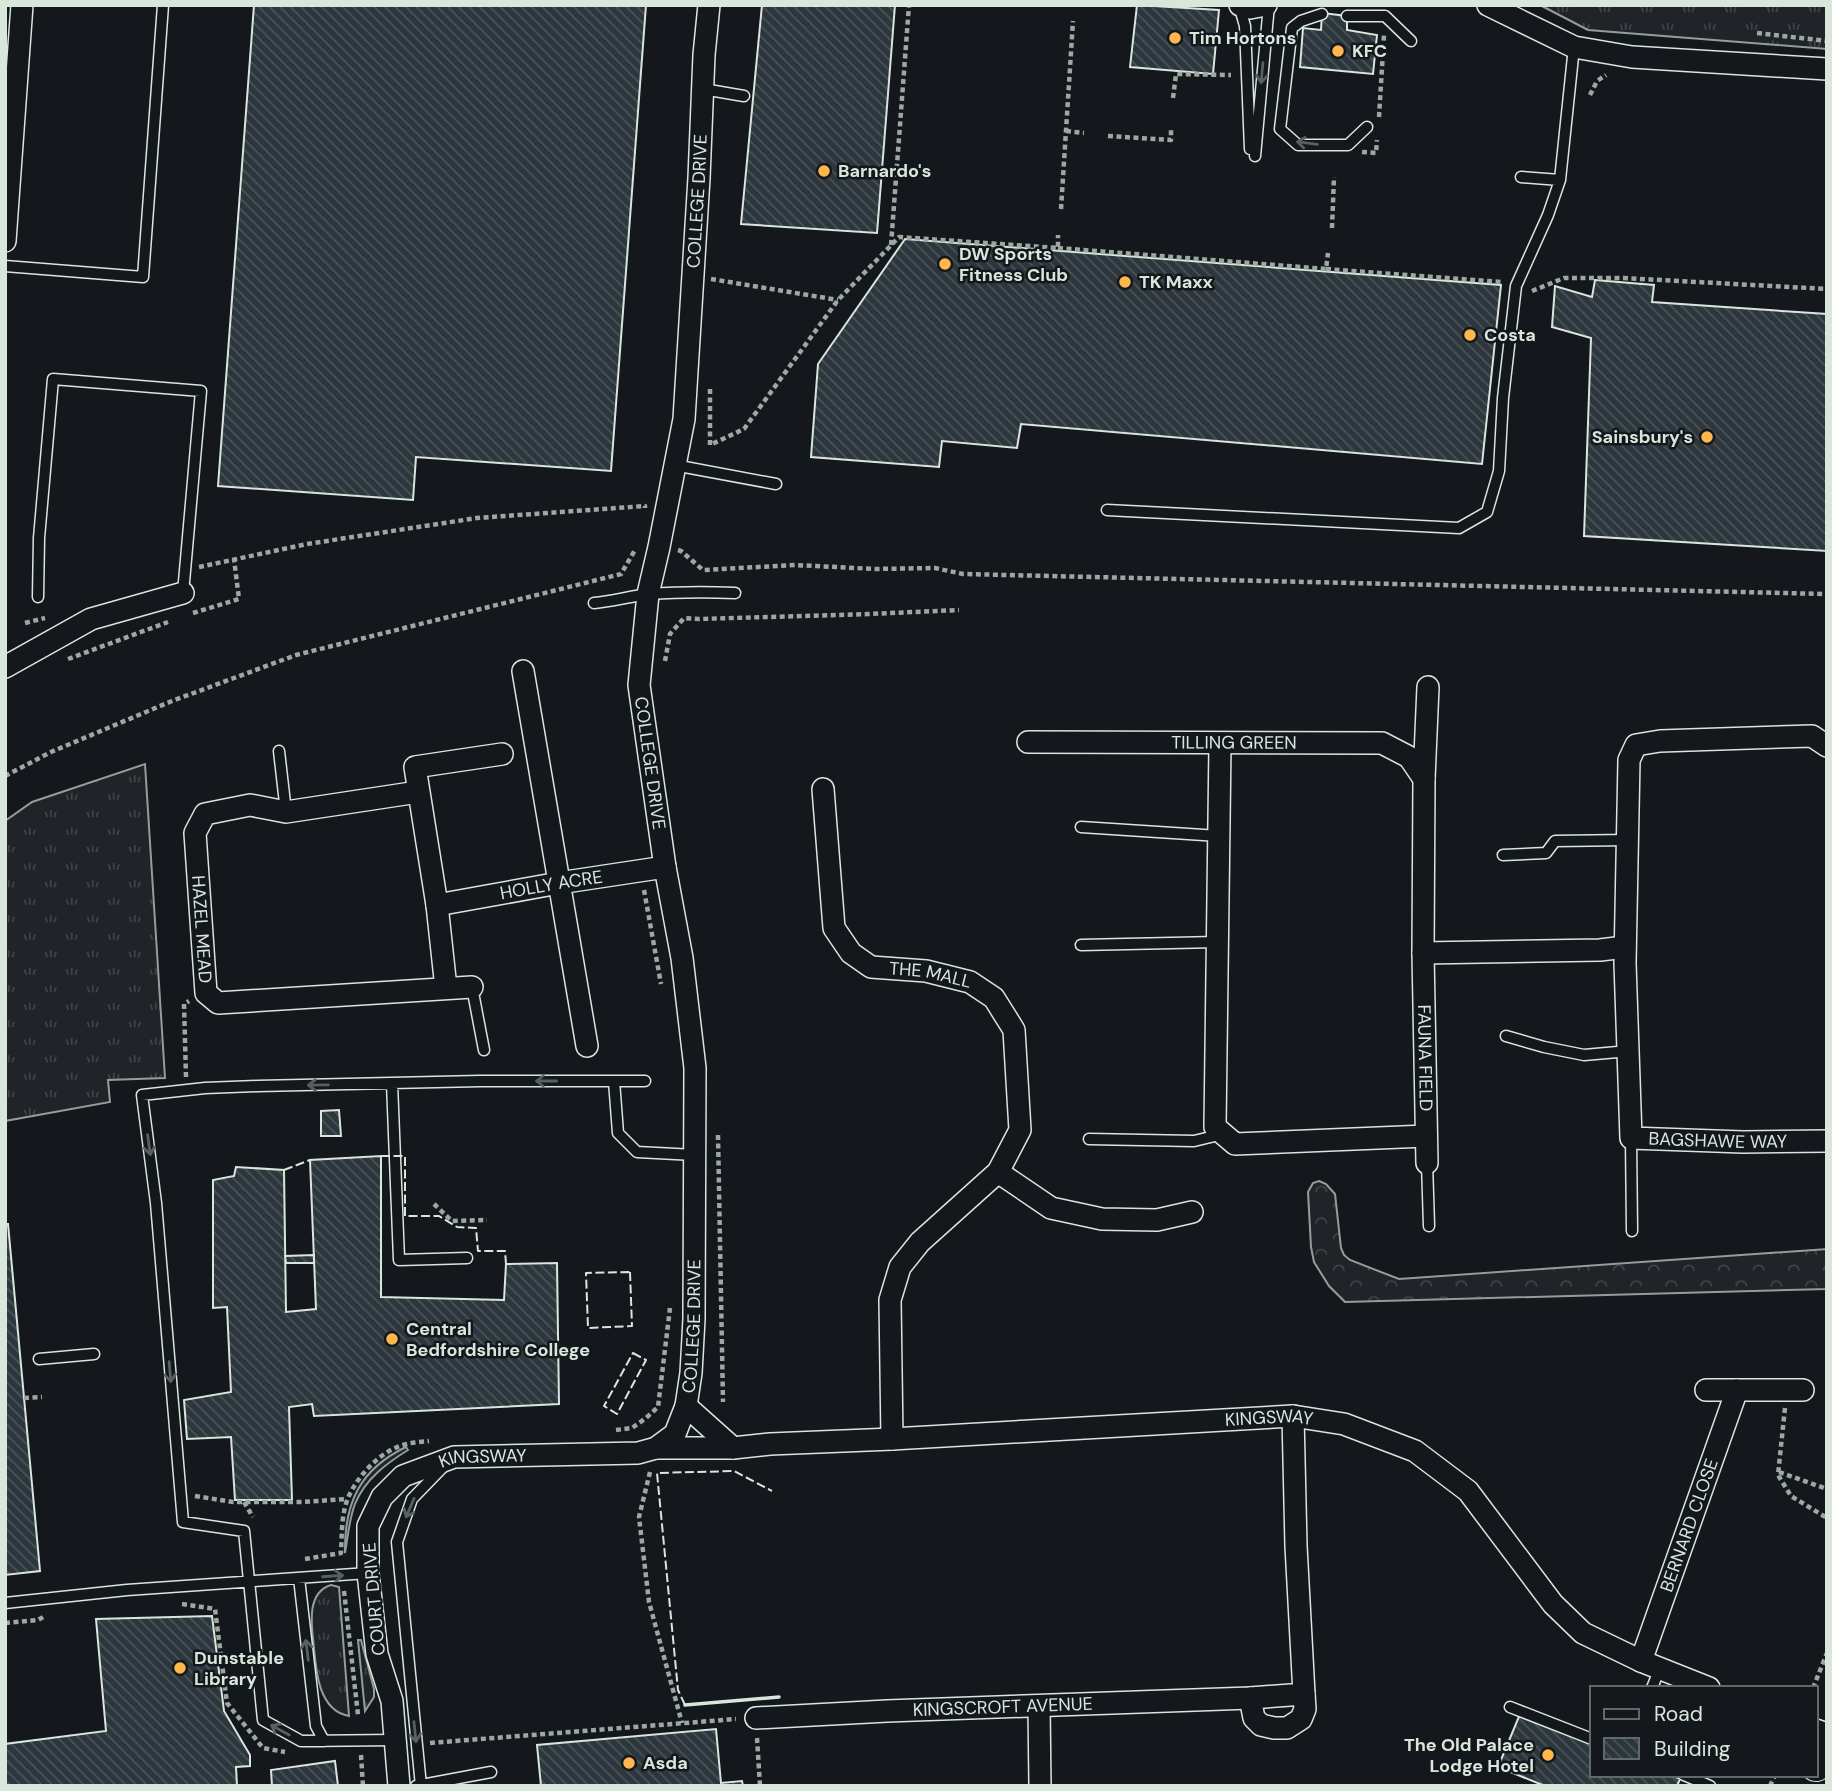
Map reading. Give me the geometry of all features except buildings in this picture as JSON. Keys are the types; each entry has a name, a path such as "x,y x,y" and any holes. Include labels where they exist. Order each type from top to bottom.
{"main road":[{"path":"1818,1762 1827,1746"}],"street":[{"path":"5,240 22,5"},
{"name":"COLLEGE DRIVE","path":"654,1457 675,1434 686,1406 691,1373 694,1319 695,1068 682,958 665,867 639,685 648,594 684,419 709,5"},
{"path":"1240,5 1250,8 1267,5"},
{"path":"1489,5 1574,47 1632,57 1827,69"},
{"path":"5,667 91,620 183,593"},
{"path":"523,671 587,1046"},
{"path":"1428,687 1424,779 1423,953 1600,950 1625,947"},
{"name":"BAGSHAWE WAY","path":"1827,746 1812,736 1660,741 1636,745 1629,760 1625,947 1631,1138 1743,1142 1827,1141"},
{"name":"TILLING GREEN","path":"1028,742 1382,743 1409,757 1424,779"},
{"path":"1220,744 1215,1127 1235,1144 1426,1136"},
{"path":"446,988 437,905 415,767 502,754"},
{"name":"THE MALL","path":"823,789 834,928 851,953 871,967 926,971 970,982 994,998 1014,1030 1020,1130 998,1172 920,1242 900,1267 890,1300 892,1439"},
{"name":"HAZEL MEAD","path":"418,792 286,812 250,804 205,814 195,833 206,993 218,1003 472,987"},
{"name":"HOLLY ACRE","path":"437,905 665,867"},
{"name":"FAUNA FIELD","path":"1423,953 1427,1163"},
{"path":"998,1172 1051,1208 1077,1214 1102,1219 1157,1220 1192,1212"},
{"path":"1706,1390 1795,1390"},
{"name":"BERNARD CLOSE","path":"1651,1672 1737,1390"},
{"path":"686,1406 733,1448"},
{"path":"1250,1698 1254,1718 1261,1725 1274,1728 1287,1728 1301,1719 1305,1709 1296,1546 1293,1416"},
{"name":"KINGSWAY","path":"382,1497 403,1476 454,1457 638,1453 654,1457 770,1444 1293,1416 1344,1424 1415,1451 1468,1491 1553,1604 1583,1633 1651,1672 1702,1686"},
{"name":"COURT DRIVE","path":"382,1497 368,1526 368,1573 377,1654 392,1701 395,1740 414,1785"},
{"name":"KINGSCROFT AVENUE","path":"756,1718 1304,1694"},
{"path":"1039,1706 1040,1786"}],"lane":[{"path":"5,266 143,277 163,5"},
{"path":"1240,5 1245,26 1253,155 1267,5"},
{"path":"1322,14 1301,21 1292,28 1280,129 1298,145 1348,145 1367,127"},
{"path":"1347,16 1385,16 1411,41"},
{"path":"1107,510 1458,528 1487,512 1499,471 1503,398 1516,286 1548,215 1560,180 1574,47"},
{"path":"703,89 744,96"},
{"path":"1521,177 1560,180"},
{"path":"38,597 53,379 201,391 183,593"},
{"path":"674,465 776,484"},
{"path":"594,603 648,594 735,593"},
{"path":"279,751 286,812"},
{"path":"1081,827 1219,836"},
{"path":"1503,855 1546,853 1555,841 1628,840"},
{"path":"1080,945 1217,942"},
{"path":"472,987 484,1050"},
{"path":"1506,1036 1584,1055 1629,1051"},
{"path":"395,1740 301,1741 263,1720 244,1531 183,1522 156,1203 142,1095 231,1087 481,1081 645,1081"},
{"path":"614,1081 618,1133 637,1152 695,1156"},
{"path":"392,1083 399,1260 467,1258"},
{"path":"1089,1139 1194,1141 1223,1134"},
{"path":"1631,1138 1632,1231"},
{"path":"1427,1163 1429,1226"},
{"path":"39,1359 94,1354"},
{"path":"454,1457 412,1499 397,1542 414,1785 491,1772"},
{"path":"5,1603 127,1590 368,1573"},
{"path":"299,1578 316,1726 324,1741"},
{"path":"1510,1707 1590,1738"},
{"path":"1689,1777 1710,1786"}],"path":[{"path":"891,247 909,5"},
{"path":"1379,127 1385,16"},
{"path":"1061,209 1073,21"},
{"path":"1757,33 1827,41"},
{"path":"1173,98 1176,74 1231,76 1231,63"},
{"path":"1108,136 1171,140 1171,127"},
{"path":"1066,131 1084,133"},
{"path":"1332,228 1334,177"},
{"path":"1058,235 1058,248"},
{"path":"710,445 744,429 838,300 899,237 1503,282"},
{"path":"1326,269 1328,253"},
{"path":"1532,291 1564,278 1623,278 1827,289"},
{"path":"710,279 838,300"},
{"path":"181,617 239,599 231,560 307,544 477,518 645,506 643,518"},
{"path":"5,776 51,752 172,701 296,655 621,574 639,543"},
{"path":"681,551 703,570 795,565 876,569 935,568 963,574 1827,594"},
{"path":"699,619 959,610"},
{"path":"60,663 169,622"},
{"path":"186,1090 184,1004 206,993"},
{"path":"434,1204 452,1221 486,1220"},
{"path":"719,1237 723,1402"},
{"path":"614,1430 632,1428 658,1407 671,1306"},
{"path":"1795,1390 1778,1475 1791,1496 1827,1518"},
{"path":"24,1398 42,1397"},
{"path":"341,1553 342,1524 347,1499 362,1474 386,1452 406,1444 433,1441"},
{"path":"654,1457 639,1517 649,1602 682,1723"},
{"path":"1779,1472 1827,1489"},
{"path":"180,1493 233,1502 347,1499"},
{"path":"344,1591 358,1715"},
{"path":"178,1604 215,1609 227,1703 262,1748 289,1752"},
{"path":"5,1623 38,1620 45,1616 43,1609"},
{"path":"1814,1686 1827,1653"},
{"path":"1818,1674 1827,1671"},
{"path":"424,1744 756,1718 760,1786"},
{"path":"360,1753 363,1786"}],"green space":[{"path":"1540,5 1827,5 1827,49 1588,30"},
{"path":"145,764 165,1078 108,1080 110,1102 5,1121 5,821 32,802"},
{"path":"1319,1181 1335,1194 1344,1255 1350,1260 1399,1279 1827,1249 1827,1289 1345,1302 1329,1286 1314,1262 1308,1192 1313,1183"},
{"path":"406,1447 408,1450 377,1472 359,1495 351,1516 345,1553 348,1518 358,1490 377,1466"},
{"path":"331,1585 339,1587 349,1716 339,1713 325,1699 316,1668 312,1612 317,1595"},
{"path":"358,1640 361,1640 374,1689 374,1697 365,1711"}],"fence":[{"path":"381,1156 405,1156 405,1216 439,1216 457,1227 476,1228 478,1251 505,1251 506,1264"},
{"path":"284,1170 310,1160"},
{"path":"630,1272 632,1326 588,1328 586,1273 630,1272"},
{"path":"633,1353 646,1360 617,1414 604,1406 633,1353"},
{"path":"685,1705 678,1690 657,1473 734,1471 772,1491"}],"wall":[{"path":"685,1705 779,1697"}],"place":[{"name":"Tim Hortons","path":"1175,38"},
{"name":"KFC","path":"1338,51"},
{"name":"Barnardo's","path":"824,171"},
{"name":"DW Sports Fitness Club","path":"945,264"},
{"name":"TK Maxx","path":"1125,282"},
{"name":"Costa","path":"1470,335"},
{"name":"Sainsbury's","path":"1707,437"},
{"name":"Central Bedfordshire College","path":"392,1339"},
{"name":"Dunstable Library","path":"180,1668"},
{"name":"The Old Palace Lodge Hotel","path":"1548,1755"},
{"name":"Asda","path":"629,1763"}]}
